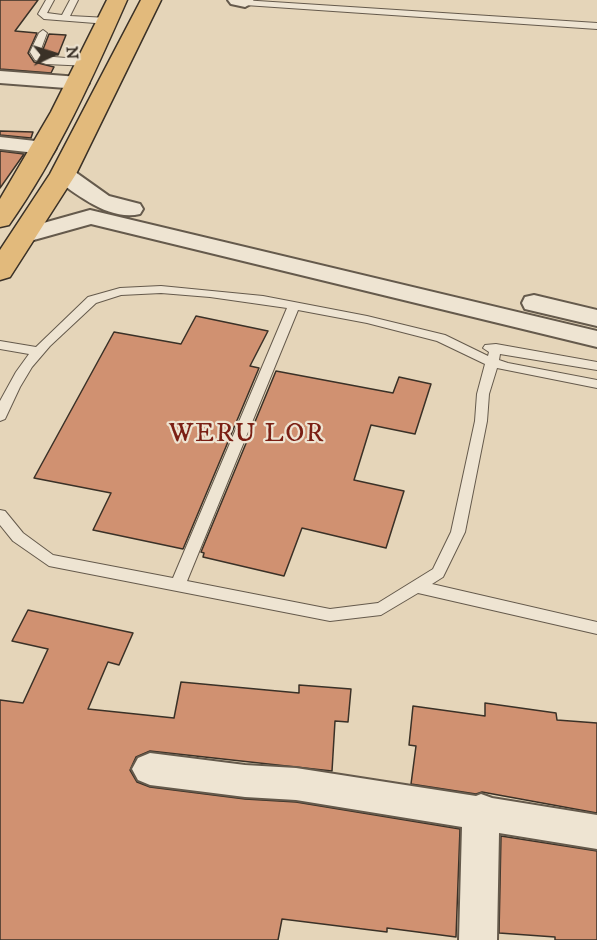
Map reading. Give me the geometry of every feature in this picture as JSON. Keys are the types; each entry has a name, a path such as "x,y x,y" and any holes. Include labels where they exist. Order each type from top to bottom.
{"highway":[{"path":"0,271 63,174 151,0"},
{"path":"0,219 45,148 85,73 112,10"}],"street":[{"path":"0,77 85,73"},
{"path":"0,143 45,148"},
{"path":"63,174 101,201 597,339"},
{"path":"23,236 90,217 597,318"},
{"path":"150,769 245,781 296,784 481,811 597,832"},
{"path":"477,940 481,811"}],"lane":[{"path":"50,0 42,15 65,18 112,10"},
{"path":"65,18 74,0"},
{"path":"414,14 416,0"},
{"path":"241,1 597,26"},
{"path":"43,33 36,52 38,58 85,73"},
{"path":"0,416 6,383 36,351 92,300 120,292 165,289 294,306 428,335 466,348 492,363 597,384"},
{"path":"178,584 294,306"},
{"path":"0,345 36,351"},
{"path":"466,348 496,348 597,366"},
{"path":"0,515 18,537 49,560 330,615 381,609 438,573 458,532 481,421 483,394 496,348"},
{"path":"417,587 597,628"}],"building":[{"path":"0,0 38,0 15,31 37,33 28,53 34,62 54,67 51,73 0,69"},
{"path":"49,34 66,35 58,55 42,52"},
{"path":"0,131 33,132 31,138 0,135"},
{"path":"0,151 24,154 0,188"},
{"path":"196,316 268,331 250,366 259,368 183,549 93,530 111,493 34,478 114,332 181,344"},
{"path":"276,371 393,393 399,377 431,384 415,434 371,425 354,480 404,491 386,548 302,528 284,576 203,557 204,553 201,552"},
{"path":"28,610 133,633 119,665 108,662 88,709 174,718 181,682 299,693 299,685 351,689 348,722 335,721 332,771 150,751 136,757 130,770 137,782 150,787 245,799 296,802 460,829 456,937 387,928 387,932 282,919 278,940 0,940 0,700 23,703 48,649 12,641"},
{"path":"485,703 556,713 557,720 597,723 597,813 482,792 476,794 411,784 416,746 409,745 413,706 485,716"},
{"path":"501,836 597,851 597,940 555,940 555,937 499,933"}],"district":[{"name":"WERU LOR","path":"247,435"}]}
